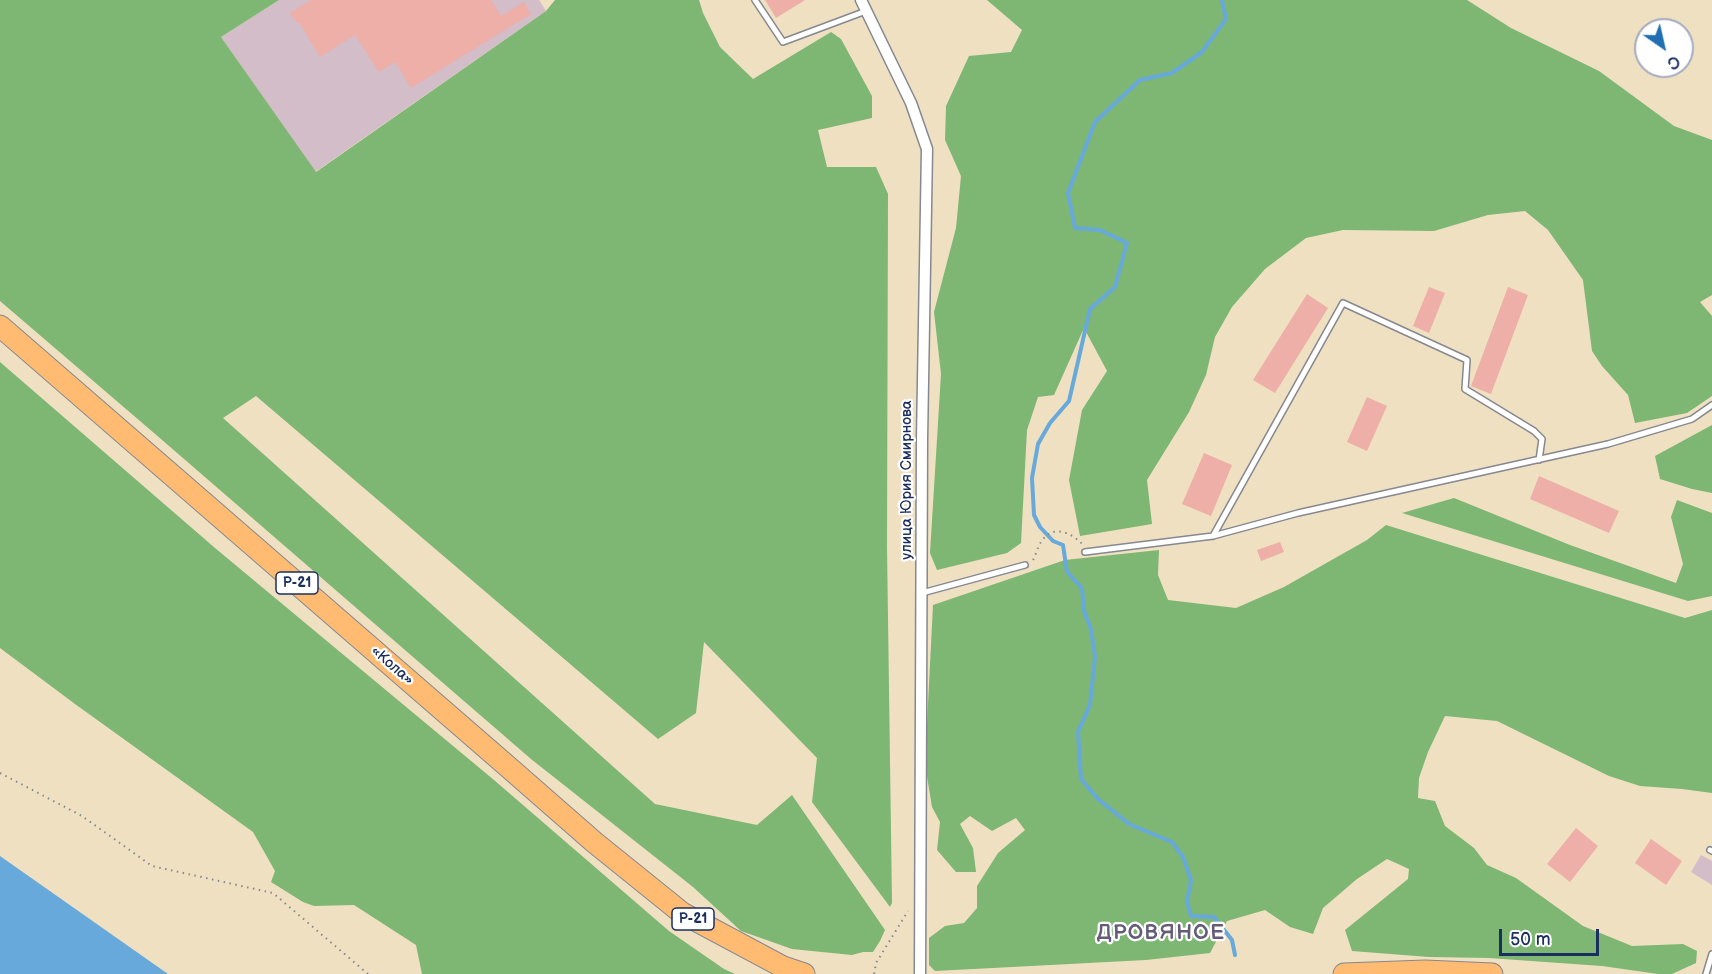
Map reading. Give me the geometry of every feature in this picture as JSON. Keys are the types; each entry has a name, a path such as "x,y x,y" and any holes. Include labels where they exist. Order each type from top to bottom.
{"highway":[{"name":"«Кола»","path":"0,326 594,842 682,913 783,968 804,974"},
{"path":"1344,974 1425,971 1492,974"}],"street":[{"name":"улица Юрия Смирнова","path":"861,0 911,103 927,149 922,439 920,974"}],"lane":[{"path":"755,0 783,42 867,11"},
{"path":"1213,536 1343,303 1467,360 1465,388 1534,431 1542,439 1539,460"},
{"path":"1085,552 1213,536 1298,513 1608,444 1692,419 1712,405"},
{"path":"922,593 1025,565"},
{"path":"1706,974 1712,954"}],"path":[{"path":"1025,565 1034,559 1043,538 1059,531 1066,532 1081,542 1085,552"},
{"path":"0,773 82,816 152,866 273,893 368,974"},
{"path":"874,974 876,963 911,906"}],"shaded area":[{"path":"279,0 539,0 546,11 315,172 221,37"},
{"path":"1701,855 1712,861 1712,885 1691,872"}],"green space":[{"path":"0,0 279,0 221,37 316,172 546,11 555,0 699,0 720,47 753,79 831,32 841,39 872,96 872,118 818,130 827,167 876,167 888,194 887,547 892,903 890,907 812,802 817,758 704,642 696,713 658,739 256,396 223,418 655,804 757,825 792,795 885,930 873,952 852,955 792,949 741,931 693,887 531,759 0,301"},
{"path":"987,0 1467,0 1511,28 1599,71 1674,126 1712,140 1712,295 1700,302 1712,316 1712,396 1687,413 1635,423 1628,395 1592,351 1583,280 1548,230 1525,211 1488,215 1434,231 1343,230 1306,238 1265,269 1232,307 1215,337 1206,375 1189,412 1147,480 1152,524 1080,536 1069,480 1082,410 1107,371 1084,328 1054,395 1038,397 1027,430 1021,543 1007,553 937,570 930,553 941,374 934,312 956,228 961,176 945,140 946,106 969,56 1011,52 1022,30"},
{"path":"0,362 215,548 494,780 669,931 724,969 735,974 422,974 416,945 354,905 314,906 303,902 271,882 275,871 253,832 0,648"},
{"path":"1712,425 1712,493 1660,479 1655,456"},
{"path":"1454,498 1570,545 1676,583 1683,564 1671,517 1677,500 1712,513 1712,596 1688,601 1402,513"},
{"path":"1386,525 1685,618 1712,610 1712,793 1640,786 1609,776 1497,721 1445,716 1419,778 1418,798 1435,801 1445,826 1474,848 1487,865 1516,878 1583,926 1632,946 1683,944 1697,951 1696,963 1672,974 1658,974 1602,966 1352,951 1345,930 1408,879 1409,869 1387,859 1357,879 1323,908 1313,934 1290,927 1265,910 1227,921 1210,953 1146,960 935,971 929,965 929,938 945,926 964,923 977,908 977,886 998,853 1025,830 1016,818 992,831 970,816 960,824 973,848 976,872 956,872 937,850 940,822 932,807 925,764 933,605 1065,560 1159,550 1158,575 1168,600 1236,608 1284,587 1367,540"}],"water":[{"path":"0,856 168,974 0,974"}],"building":[{"path":"311,0 491,0 501,16 524,2 531,14 411,88 395,62 379,72 355,35 320,57 299,22 297,23 290,13"},
{"path":"765,0 805,0 776,18"},
{"path":"1429,287 1445,293 1429,333 1413,326"},
{"path":"1508,287 1528,295 1491,394 1471,386"},
{"path":"1307,294 1328,308 1275,393 1253,380"},
{"path":"1367,397 1387,406 1367,451 1347,442"},
{"path":"1204,453 1232,465 1211,516 1182,504"},
{"path":"1539,476 1619,511 1609,533 1530,499"},
{"path":"1280,542 1284,552 1261,561 1257,550"},
{"path":"1576,828 1598,846 1570,882 1547,864"},
{"path":"1651,839 1682,861 1666,885 1635,863"}],"waterway":[{"path":"1222,0 1226,19 1202,52 1172,73 1140,80 1095,122 1068,193 1075,228 1100,230 1127,243 1115,287 1090,309 1069,401 1050,423 1038,444 1032,478 1034,515 1040,527 1053,541 1063,545 1067,572 1082,588 1084,611 1091,629 1095,657 1090,705 1078,732 1081,779 1098,799 1129,824 1172,842 1183,857 1191,880 1187,902 1191,916 1214,917 1232,940 1235,955"}],"district":[{"name":"ДРОВЯНОЕ","path":"1161,934"}]}
